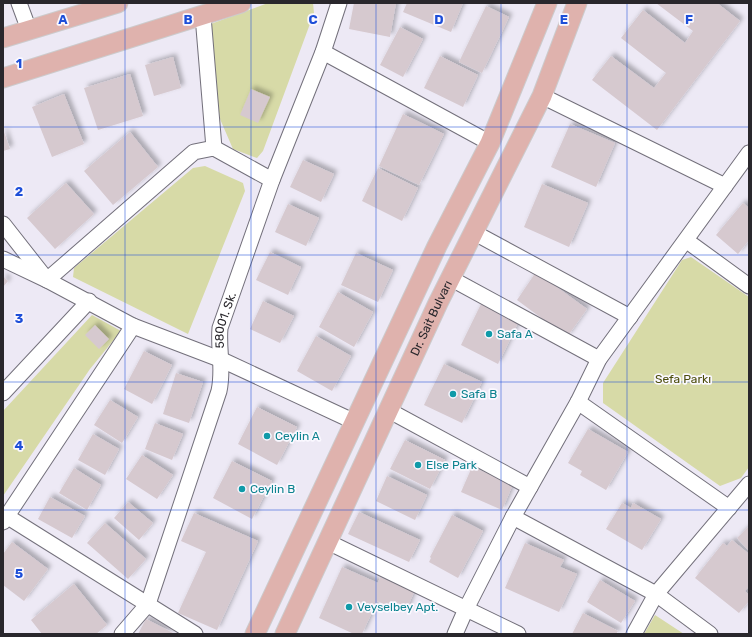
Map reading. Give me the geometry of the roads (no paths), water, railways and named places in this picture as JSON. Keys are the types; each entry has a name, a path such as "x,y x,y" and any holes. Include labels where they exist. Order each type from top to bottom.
{"main road":[{"path":"3,38 118,3"},
{"path":"3,78 241,3"},
{"name":"Dr. Sait Bulvarı","path":"255,634 437,246 490,143 547,3"},
{"name":"Dr. Sait Bulvarı","path":"285,634 450,278 542,96 577,3"}],"street":[{"path":"19,3 29,30"},
{"name":"58001. Sk.","path":"122,634 148,604 223,376 222,360 218,344 220,328 272,180 323,52 339,3"},
{"path":"203,16 214,148"},
{"path":"323,52 490,143"},
{"path":"542,96 724,186"},
{"path":"47,280 194,152 214,148 272,180"},
{"path":"455,634 512,517 578,402 599,359 749,153"},
{"path":"3,224 47,280"},
{"path":"473,232 630,317"},
{"path":"686,241 749,286"},
{"path":"3,259 89,301 133,326 222,360 355,422"},
{"path":"450,278 599,359"},
{"path":"3,393 89,301"},
{"path":"133,326 5,520 148,604 195,634"},
{"path":"578,402 729,508"},
{"path":"388,410 530,487"},
{"path":"634,634 656,594 749,484"},
{"path":"512,517 656,594 710,634"},
{"path":"328,542 518,634"}],"place":[{"name":"Safa A","path":"489,334"},
{"name":"Safa B","path":"453,394"},
{"name":"Ceylin A","path":"267,436"},
{"name":"Else Park","path":"418,465"},
{"name":"Ceylin B","path":"242,489"},
{"name":"Veyselbey Apt.","path":"349,607"}],"park label":[{"name":"Sefa Parkı","path":"683,379"}]}
